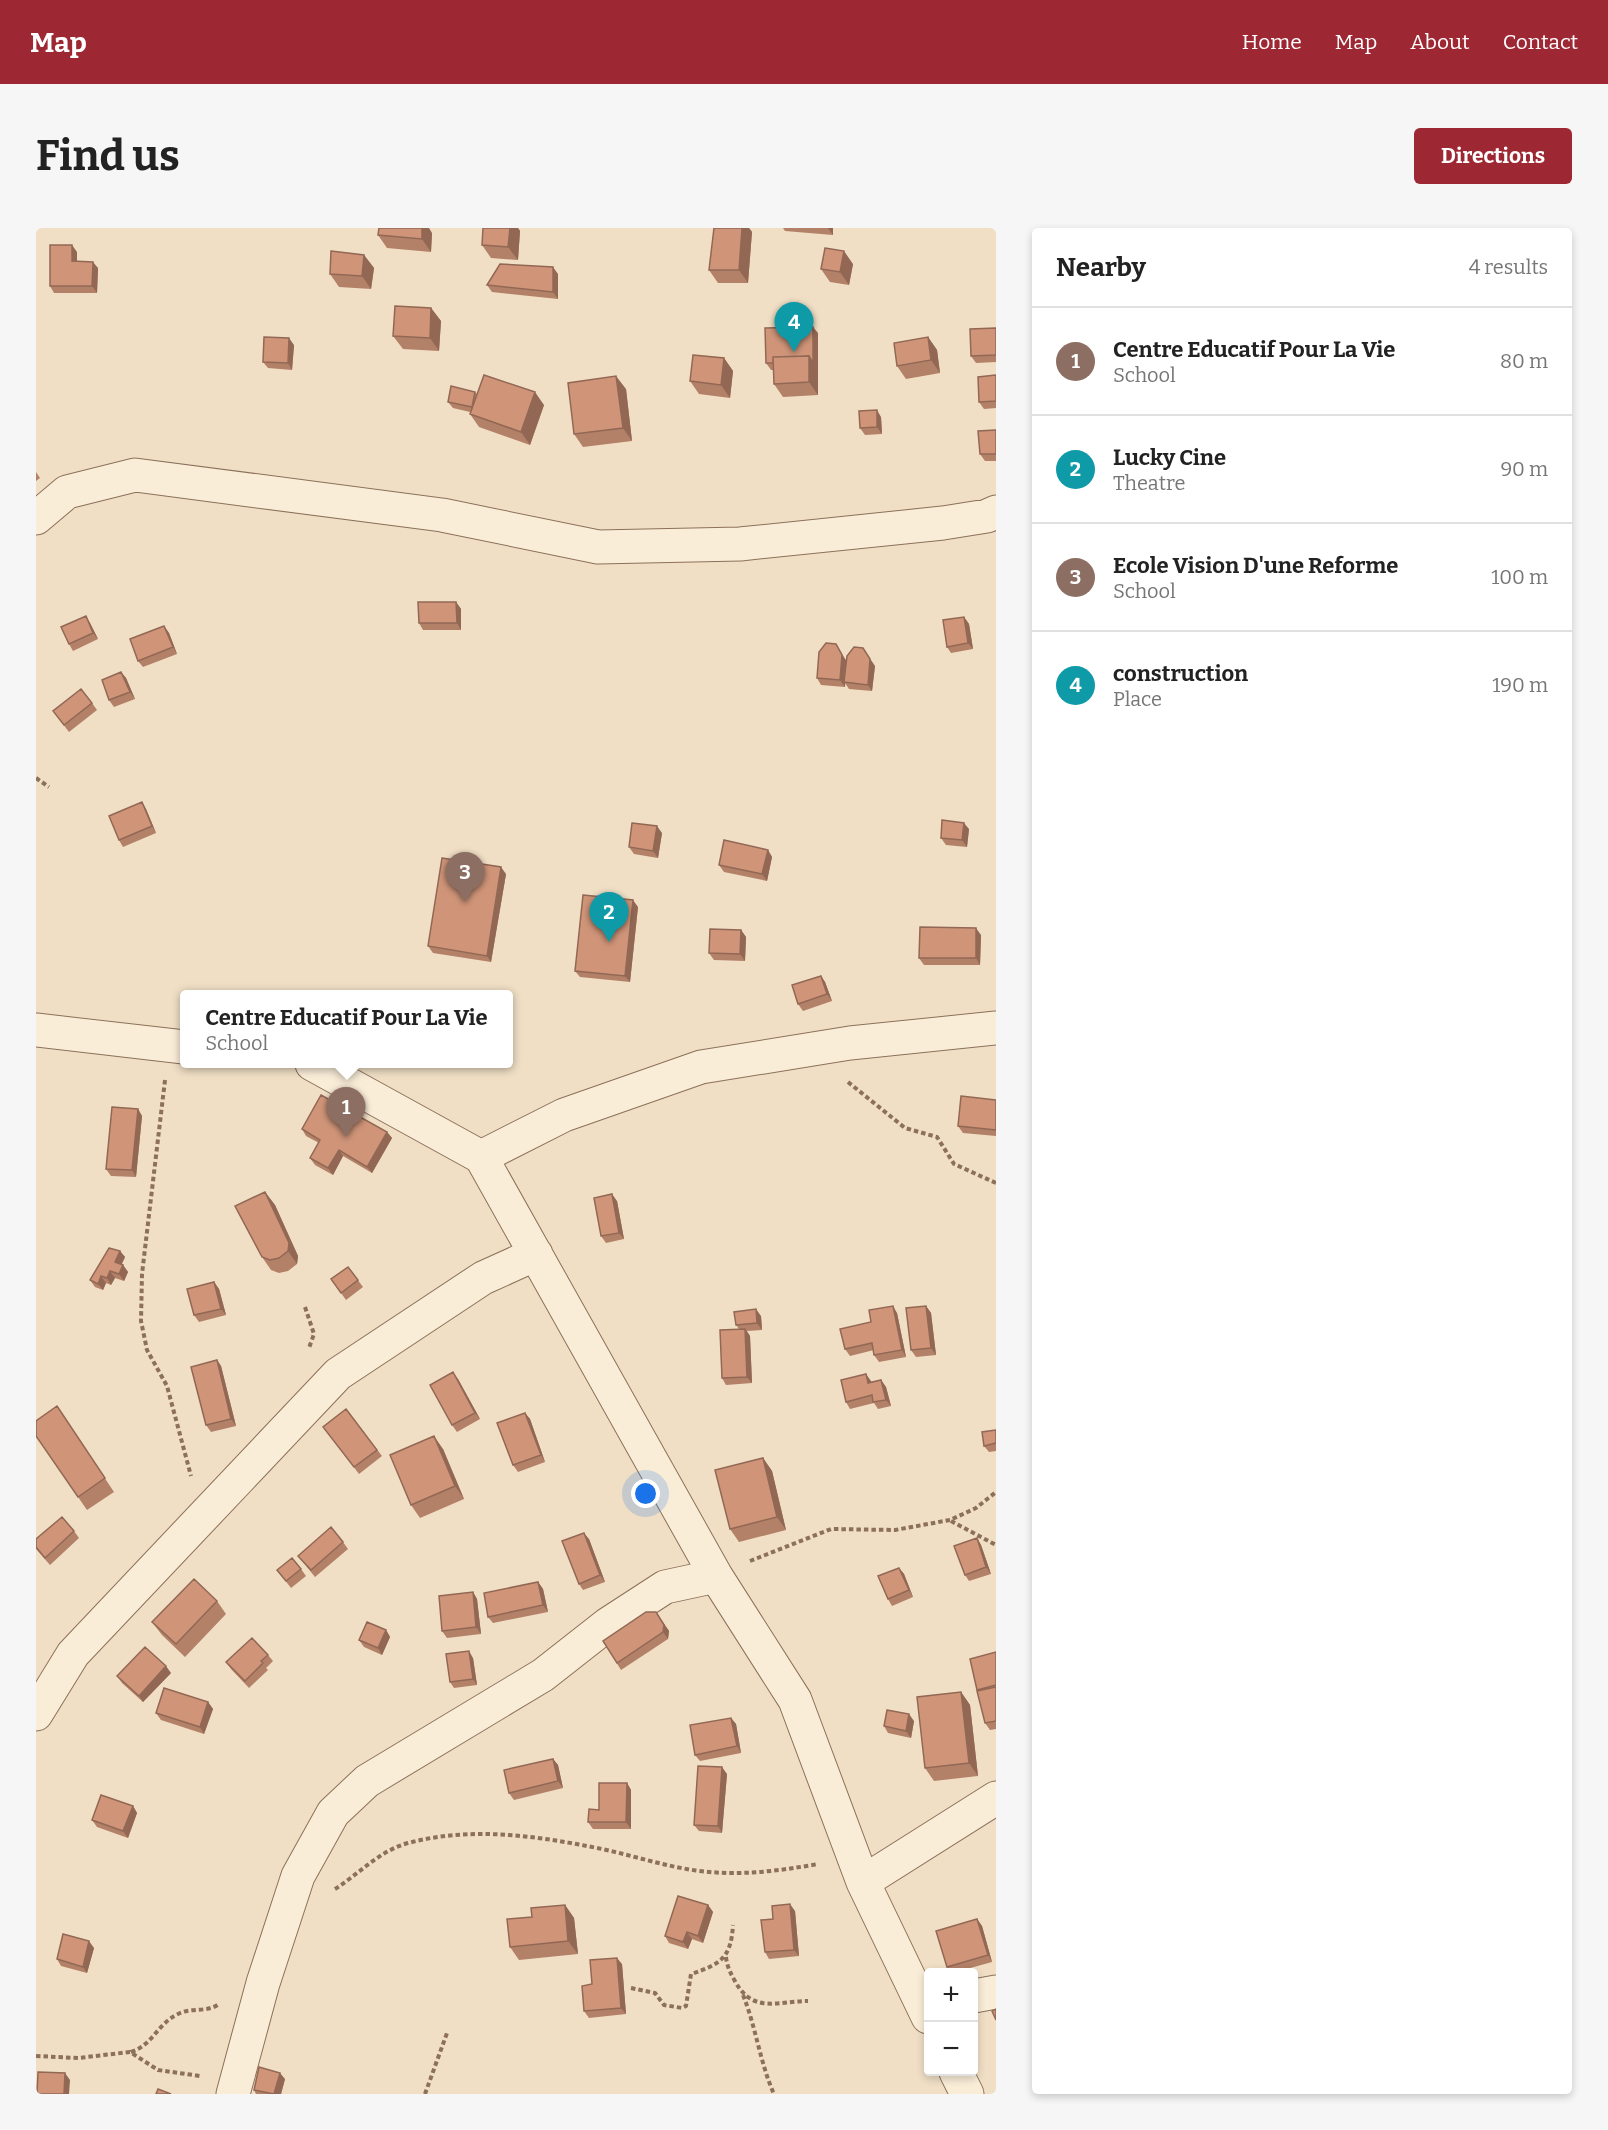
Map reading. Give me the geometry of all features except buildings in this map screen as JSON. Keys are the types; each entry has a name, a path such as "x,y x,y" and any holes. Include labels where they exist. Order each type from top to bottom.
{"street":[{"path":"36,518 67,492 135,476 441,516 598,547 741,544 942,523 987,516 996,512"},
{"path":"481,1156 564,1116 701,1067 808,1049 996,1028"},
{"path":"36,1030 176,1047"},
{"path":"319,1068 481,1156 716,1576 795,1700 859,1870 924,2004"},
{"path":"36,1714 73,1654 338,1374 483,1278 536,1254"},
{"path":"235,2089 263,1983 298,1876 333,1813 367,1781 543,1675 608,1624 665,1587 716,1576"},
{"path":"859,1870 996,1798"},
{"path":"978,1995 996,1992"},
{"path":"958,2076 967,2094"}],"path":[{"path":"36,778 49,788"},
{"path":"176,1047 142,1274 141,1321 147,1350 166,1386 203,1519"},
{"path":"808,1049 905,1128 938,1137 954,1164 996,1183"},
{"path":"716,1576 831,1529 895,1530 950,1520 976,1508 996,1492"},
{"path":"950,1520 996,1546"},
{"path":"293,1894 322,1894 344,1883 376,1859 406,1844 455,1834 477,1833 544,1839 699,1871 733,1874 859,1870"},
{"path":"733,1925 732,1943 726,1956 726,1966 742,1994 762,2054 765,2075 774,2094"},
{"path":"631,1988 656,1993 664,2006 682,2008 686,2006 691,1974 713,1966 726,1956"},
{"path":"36,2056 78,2058 130,2052 148,2044 158,2028 175,2014 189,2008 215,2007 230,1994 247,1985 263,1983"},
{"path":"742,1994 755,2002 772,2004 808,2001"},
{"path":"425,2094 447,2033"},
{"path":"130,2052 158,2070 193,2074 235,2089"}],"place":[{"name":"construction","path":"794,352"},
{"name":"Ecole Vision D'une Reforme","path":"465,902"},
{"name":"Lucky Cine","path":"609,942"},
{"name":"Centre Educatif Pour La Vie","path":"346,1137"}]}
